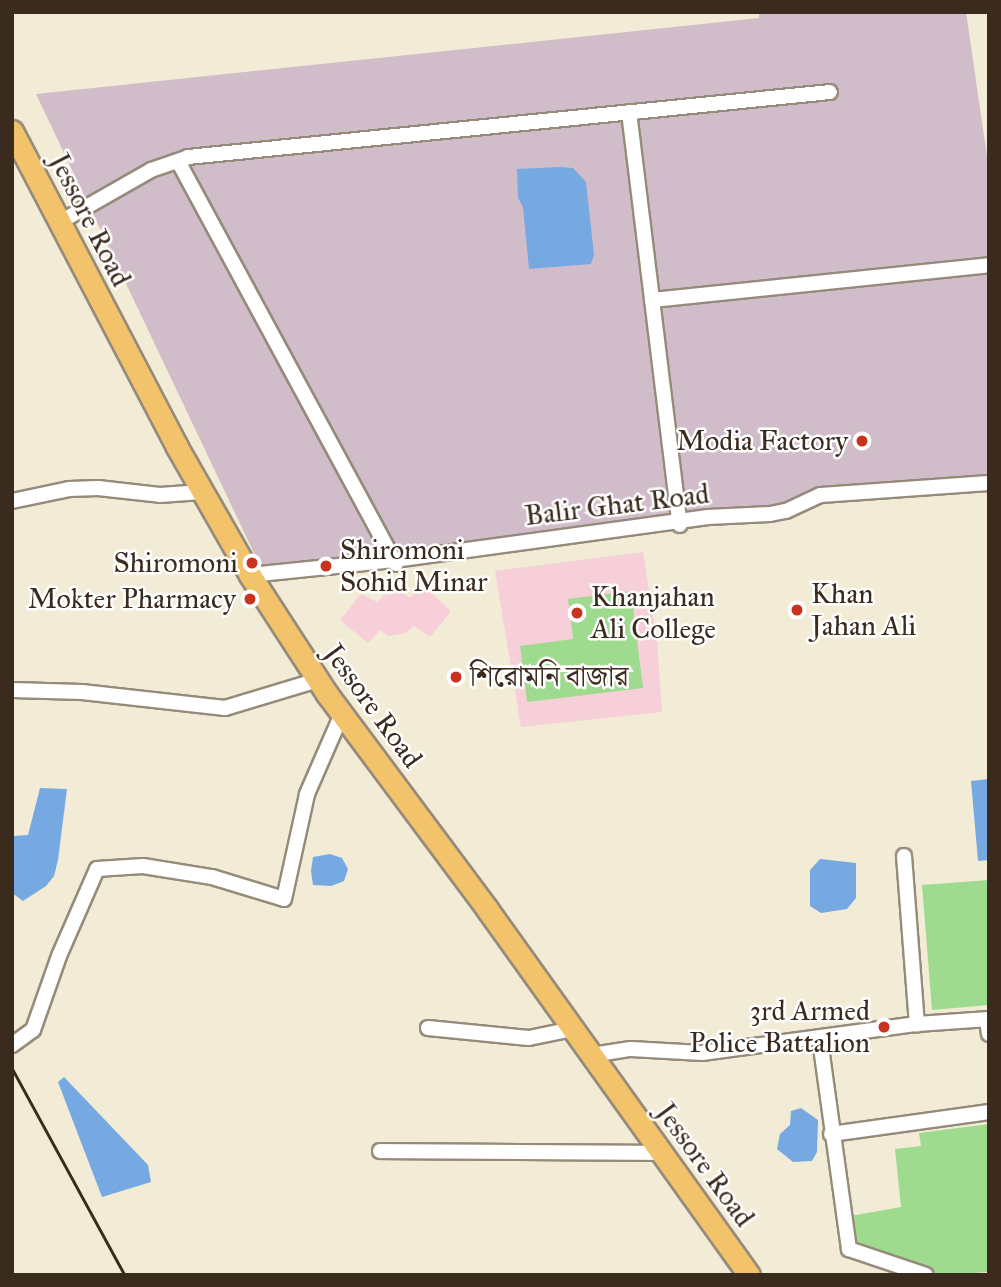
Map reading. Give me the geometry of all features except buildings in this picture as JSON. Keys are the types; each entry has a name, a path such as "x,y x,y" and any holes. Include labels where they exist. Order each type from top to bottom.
{"highway":[{"name":"Jessore Road","path":"12,131 202,492 251,576 342,714 592,1055 749,1275"}],"street":[{"path":"60,222 151,170 178,161 256,148 830,92"},
{"path":"629,112 680,523"},
{"path":"178,161 395,562"},
{"path":"652,300 989,265"},
{"name":"Balir Ghat Road","path":"251,576 395,562 680,523 788,516 822,499 989,485"},
{"path":"12,500 88,488 160,495 202,492"},
{"path":"12,690 82,692 225,708 318,680"},
{"path":"12,1045 33,1030 59,956 97,869 143,866 212,877 284,899 307,794 342,714"},
{"path":"904,856 918,1024"},
{"path":"592,1055 631,1049 702,1053 820,1040 918,1024 988,1024"},
{"path":"428,1028 529,1038 573,1029"},
{"path":"820,1040 849,1249 926,1275"},
{"path":"831,1134 989,1112"},
{"path":"380,1151 662,1153"}],"shaded area":[{"path":"759,12 966,12 989,170 989,483 821,495 786,511 263,572 36,94 759,18"},
{"name":"Khanjahan Ali College","path":"643,552 657,641 662,712 521,727 495,571"},
{"path":"420,587 425,587 451,611 430,637 414,626 406,633 388,636 380,630 368,643 340,620 361,594 377,602 384,595 402,592 410,598"}],"green space":[{"path":"631,591 643,688 527,702 520,646 573,639 568,599"},
{"path":"989,880 989,1005 932,1010 922,885"},
{"path":"989,1124 989,1272 942,1275 854,1245 850,1216 901,1207 895,1149 921,1146 919,1133"}],"water":[{"path":"573,168 586,182 594,255 591,264 529,269 523,207 518,198 517,169"},
{"path":"989,779 989,860 978,861 971,781"},
{"path":"40,788 67,789 58,860 54,876 46,886 23,901 12,893 12,836 28,835"},
{"path":"330,854 342,858 348,869 344,881 331,886 313,885 313,857"},
{"path":"820,859 856,863 856,898 847,909 821,913 810,906 810,870"},
{"path":"64,1077 148,1165 151,1182 102,1197 58,1082"},
{"path":"801,1108 818,1120 817,1152 812,1161 793,1162 777,1149 780,1134 790,1125 791,1111"}],"railway":[{"path":"12,1068 125,1275"}],"place":[{"name":"Modia Factory","path":"862,441"},
{"name":"Shiromoni","path":"252,563"},
{"name":"Shiromoni Sohid Minar","path":"326,566"},
{"name":"Mokter Pharmacy","path":"250,599"},
{"name":"Khan Jahan Ali","path":"797,610"},
{"name":"Khanjahan Ali College","path":"577,613"},
{"name":"শিরোমনি বাজার","path":"456,677"},
{"name":"3rd Armed Police Battalion","path":"884,1027"}]}
